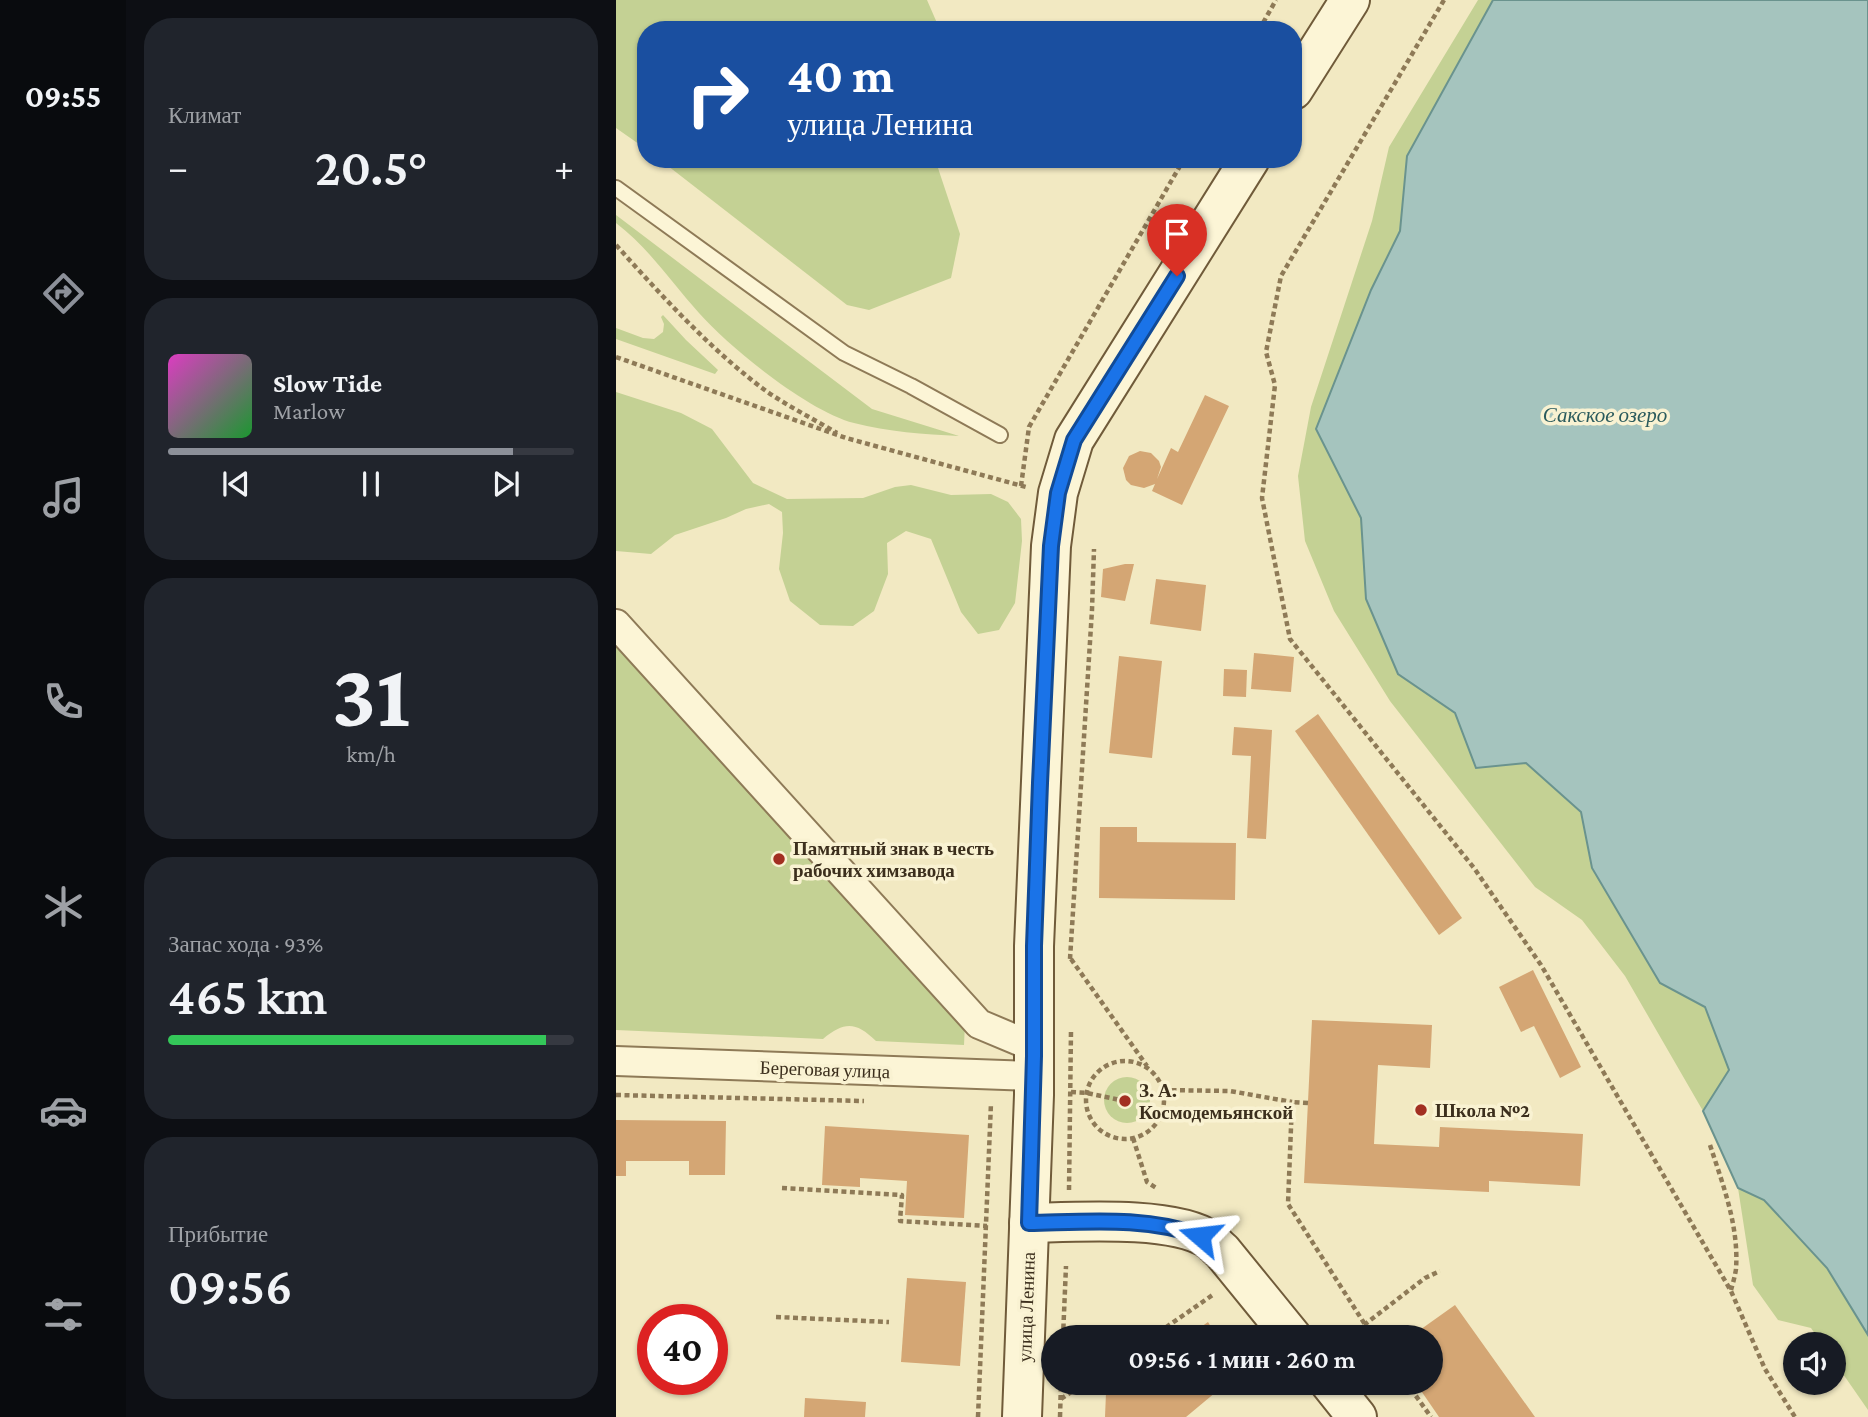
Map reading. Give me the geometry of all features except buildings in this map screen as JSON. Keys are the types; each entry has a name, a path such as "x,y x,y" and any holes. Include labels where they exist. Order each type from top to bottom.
{"street":[{"path":"1302,76 1350,0"},
{"name":"улица Ленина","path":"1022,1417 1040,783 1051,546 1058,493 1074,440 1244,168"},
{"path":"616,624 979,1024 1034,1062"},
{"name":"Береговая улица","path":"616,1062 1034,1062"},
{"path":"1029,1223 1126,1222 1163,1225 1209,1239 1222,1251 1282,1325"},
{"path":"1339,1395 1357,1417"}],"lane":[{"path":"616,188 844,353 1000,435"}],"path":[{"path":"1264,21 1276,0"},
{"path":"1444,0 1281,275 1266,352 1275,385 1262,498 1290,639 1474,868 1541,965 1731,1291 1765,1368 1795,1417"},
{"path":"1021,486 1029,427 1179,168"},
{"path":"616,245 706,341 764,390 846,438"},
{"path":"616,357 846,438 1021,486 1058,493"},
{"path":"1072,948 1094,549"},
{"path":"1070,958 1158,1078 1163,1090 1161,1115 1155,1125 1145,1133 1133,1138 1121,1138 1108,1135 1098,1128 1090,1117 1087,1093 1100,1070 1111,1063 1124,1061 1137,1062 1151,1071"},
{"path":"1163,1090 1230,1091 1308,1103"},
{"path":"1071,1092 1125,1101"},
{"path":"616,1095 869,1101"},
{"path":"978,1417 992,1103 979,1102"},
{"path":"1292,1102 1288,1204 1364,1325 1426,1278 1440,1271"},
{"path":"1133,1138 1147,1182 1166,1193"},
{"path":"1710,1145 1734,1231 1736,1269 1731,1291"},
{"path":"782,1188 902,1195 900,1221 987,1226"},
{"path":"1064,1325 1066,1266"},
{"path":"1170,1325 1224,1288"},
{"path":"776,1317 889,1322"},
{"path":"1060,1395 1060,1417"},
{"path":"1060,1400 1067,1395"},
{"path":"1416,1395 1433,1416"}],"green space":[{"path":"616,0 927,0 936,21 637,21 637,143 616,128"},
{"path":"1478,0 1493,0 1407,156 1400,231 1371,290 1316,429 1361,518 1366,599 1398,674 1455,713 1476,767 1526,763 1581,812 1592,868 1660,983 1705,1007 1729,1070 1703,1111 1625,976 1582,920 1535,887 1390,701 1334,611 1305,541 1298,476 1311,407 1372,221 1389,147"},
{"path":"671,168 938,168 960,234 951,278 869,310 847,305"},
{"path":"616,215 872,409 959,436 893,431 854,423 815,406 793,392 750,360 713,327 649,254 616,223"},
{"path":"663,315 718,370 715,374 616,339 616,328 654,339 663,332"},
{"path":"616,392 681,413 712,429 753,483 787,499 863,498 895,487 911,485 951,495 991,494 1008,502 1021,519 1022,541 1015,603 999,630 978,634 961,612 931,539 906,531 887,543 888,574 874,611 853,626 820,625 790,601 779,569 783,533 782,512 769,504 746,509 675,535 651,554 616,551"},
{"path":"616,644 965,1023 964,1045 876,1041 862,1030 850,1026 838,1029 823,1039 616,1030"},
{"path":"1127,1077 1143,1084 1150,1100 1143,1116 1127,1123 1111,1116 1104,1100 1111,1084"},
{"path":"1738,1188 1764,1200 1827,1268 1868,1335 1868,1410 1846,1378 1846,1332 1814,1332 1811,1328 1778,1320 1753,1285"}],"water":[{"name":"Сакское озеро","path":"1493,0 1868,0 1868,1335 1827,1268 1764,1200 1738,1188 1703,1111 1729,1070 1705,1007 1660,983 1592,868 1581,812 1526,763 1476,768 1455,713 1398,674 1366,599 1361,518 1316,429 1371,290 1400,231 1407,156"}],"place":[{"name":"Памятный знак в честь рабочих химзавода","path":"779,859"},
{"name":"З. А. Космодемьянской","path":"1125,1101"},
{"name":"Школа №2","path":"1421,1110"}],"route":[{"path":"1177,276 1074,440 1058,493 1051,546 1040,783 1029,1223 1126,1222 1163,1225 1200,1236"}]}
